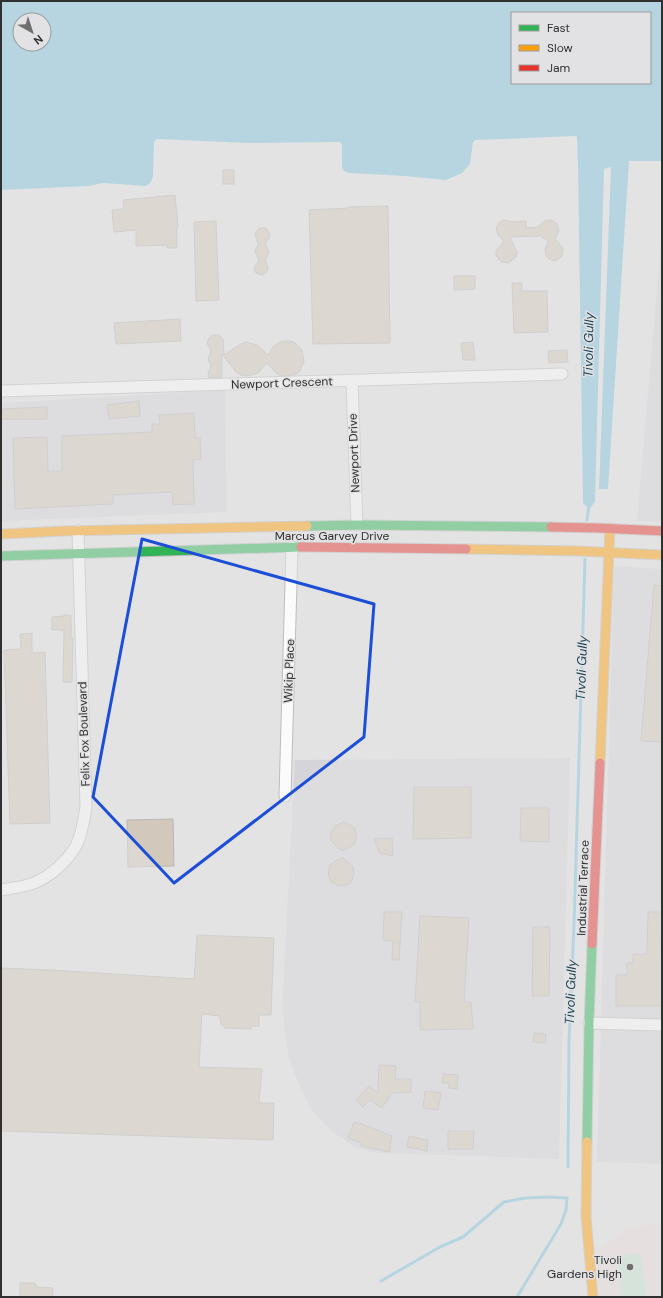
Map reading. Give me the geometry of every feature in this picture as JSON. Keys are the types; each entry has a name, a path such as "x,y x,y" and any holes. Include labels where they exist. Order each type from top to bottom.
{"main road":[{"name":"Marcus Garvey Drive","path":"1,534 357,525 610,528 662,531"},
{"name":"Industrial Terrace","path":"593,1297 586,1216 589,1022 610,528"},
{"name":"Marcus Garvey Drive","path":"1,556 292,547 590,551 662,555"}],"street":[{"name":"Newport Crescent","path":"1,391 562,374"},
{"name":"Newport Drive","path":"352,380 357,525"},
{"name":"Felix Fox Boulevard","path":"1,890 35,883 50,874 65,861 76,845 83,826 86,807 78,531"},
{"name":"Wikip Place","path":"285,796 292,547"},
{"path":"589,1022 662,1025"}],"highlighted area":[{"path":"142,539 374,604 364,737 174,883 93,797"}],"shaded area":[{"path":"662,229 662,522 637,521"},
{"path":"225,390 227,512 1,521 1,403"},
{"path":"614,566 662,569 662,1164 597,1162"},
{"path":"570,758 559,1159 380,1153 356,1148 330,1130 311,1109 300,1087 289,1058 282,1009 295,760"},
{"name":"Tivoli Gardens High","path":"662,1223 662,1297 599,1297 597,1282 598,1252 626,1228"}],"green space":[{"path":"641,1253 646,1297 621,1297 617,1255"}],"water":[{"path":"1,1 662,1 662,161 629,161 608,489 599,489 611,167 604,169 595,502 589,509 583,503 578,168 576,136 476,140 473,142 470,164 462,173 446,180 349,173 344,171 342,167 342,145 340,142 246,143 158,139 155,140 154,143 153,176 151,182 146,186 103,183 89,186 1,190"}],"building":[{"path":"223,170 234,170 234,184 223,184"},
{"path":"175,195 178,226 177,248 167,248 168,245 136,246 136,230 114,232 112,210 124,209 123,200"},
{"path":"388,206 390,343 313,344 309,210"},
{"path":"504,220 513,222 526,221 526,228 539,227 546,220 552,220 557,224 559,231 555,239 563,248 562,256 554,261 548,258 545,250 548,242 541,236 510,237 517,252 516,257 508,263 502,262 496,255 496,251 504,241 498,235 496,228 499,222"},
{"path":"216,221 219,300 196,301 194,222"},
{"path":"259,228 266,228 270,234 269,239 265,243 269,252 265,261 268,269 266,273 262,275 256,273 254,269 259,261 255,251 258,244 255,234"},
{"path":"454,276 475,276 475,289 454,290"},
{"path":"512,283 522,283 522,291 547,291 548,332 514,333"},
{"path":"180,319 181,341 116,344 114,323"},
{"path":"213,335 219,335 223,339 224,355 246,342 257,345 268,355 273,347 278,343 283,341 294,342 302,350 304,362 299,372 294,375 281,376 276,373 267,363 258,373 247,376 236,372 222,354 222,377 209,378 208,373 211,366 208,359 211,351 207,343 209,338"},
{"path":"473,342 475,360 463,360 461,343"},
{"path":"567,350 568,362 549,363 548,351"},
{"path":"139,401 140,416 109,419 107,405"},
{"path":"47,407 47,419 1,419 1,409"},
{"path":"194,413 195,438 200,438 201,459 193,460 194,504 173,505 172,492 113,495 113,504 15,509 13,438 47,437 48,471 62,471 62,436 152,432 152,424 160,424 159,415"},
{"path":"654,585 662,586 662,742 641,741"},
{"path":"71,615 71,638 73,638 72,682 63,682 64,630 52,630 52,617"},
{"path":"32,633 32,653 45,652 50,823 10,824 4,650 21,649 20,634"},
{"path":"414,787 471,787 471,838 413,839"},
{"path":"521,808 549,808 549,842 520,841"},
{"path":"173,819 174,866 128,867 127,820"},
{"path":"343,822 355,828 357,836 354,845 342,851 332,842 330,834 335,826"},
{"path":"392,838 393,856 380,853 374,839"},
{"path":"343,858 353,866 354,873 352,881 349,884 340,886 331,882 328,874 330,865"},
{"path":"384,912 402,912 399,960 392,960 393,941 383,940"},
{"path":"648,912 662,912 662,1006 616,1006 616,975 627,975 627,963 633,963 633,954 647,954"},
{"path":"420,916 469,918 464,1002 471,1002 473,1029 420,1030 420,1002 415,1002"},
{"path":"533,927 550,927 549,996 532,996"},
{"path":"197,935 274,938 271,1015 259,1015 259,1026 251,1026 251,1029 224,1028 224,1025 221,1025 220,1016 202,1014 199,1067 262,1069 259,1103 274,1103 273,1140 1,1131 1,968 194,979"},
{"path":"534,1033 546,1034 545,1043 533,1042"},
{"path":"379,1065 396,1066 395,1079 411,1079 411,1092 392,1093 382,1108 370,1100 363,1107 356,1100 369,1086 378,1093"},
{"path":"443,1074 458,1075 457,1089 449,1088 449,1083 442,1083"},
{"path":"425,1091 441,1093 438,1110 423,1108"},
{"path":"354,1122 392,1136 389,1152 361,1146 361,1143 348,1138"},
{"path":"448,1131 474,1131 473,1149 448,1149"},
{"path":"409,1136 428,1140 427,1151 407,1147"},
{"path":"20,1283 35,1283 36,1287 53,1288 53,1297 20,1297"}],"waterway":[{"name":"Tivoli Gully","path":"587,520 589,506"},
{"name":"Tivoli Gully","path":"568,1167 569,1041 585,559"},
{"path":"381,1281 440,1247 463,1237 504,1202 525,1198 567,1198"},
{"name":"Tivoli Gully","path":"517,1297 561,1224 566,1210 567,1198"}],"traffic: fast":[{"path":"307,526 357,525 551,527"},
{"path":"1,556 301,547"},
{"path":"587,1142 592,944"}],"traffic: slow":[{"path":"1,534 65,531 307,526"},
{"path":"600,763 610,528"},
{"path":"466,549 579,551 662,555"},
{"path":"587,1142 586,1216 593,1297"}],"traffic: jam":[{"path":"551,527 662,531"},
{"path":"301,547 466,549"},
{"path":"592,944 600,763"}],"place":[{"name":"Tivoli Gardens High","path":"630,1267"}]}
